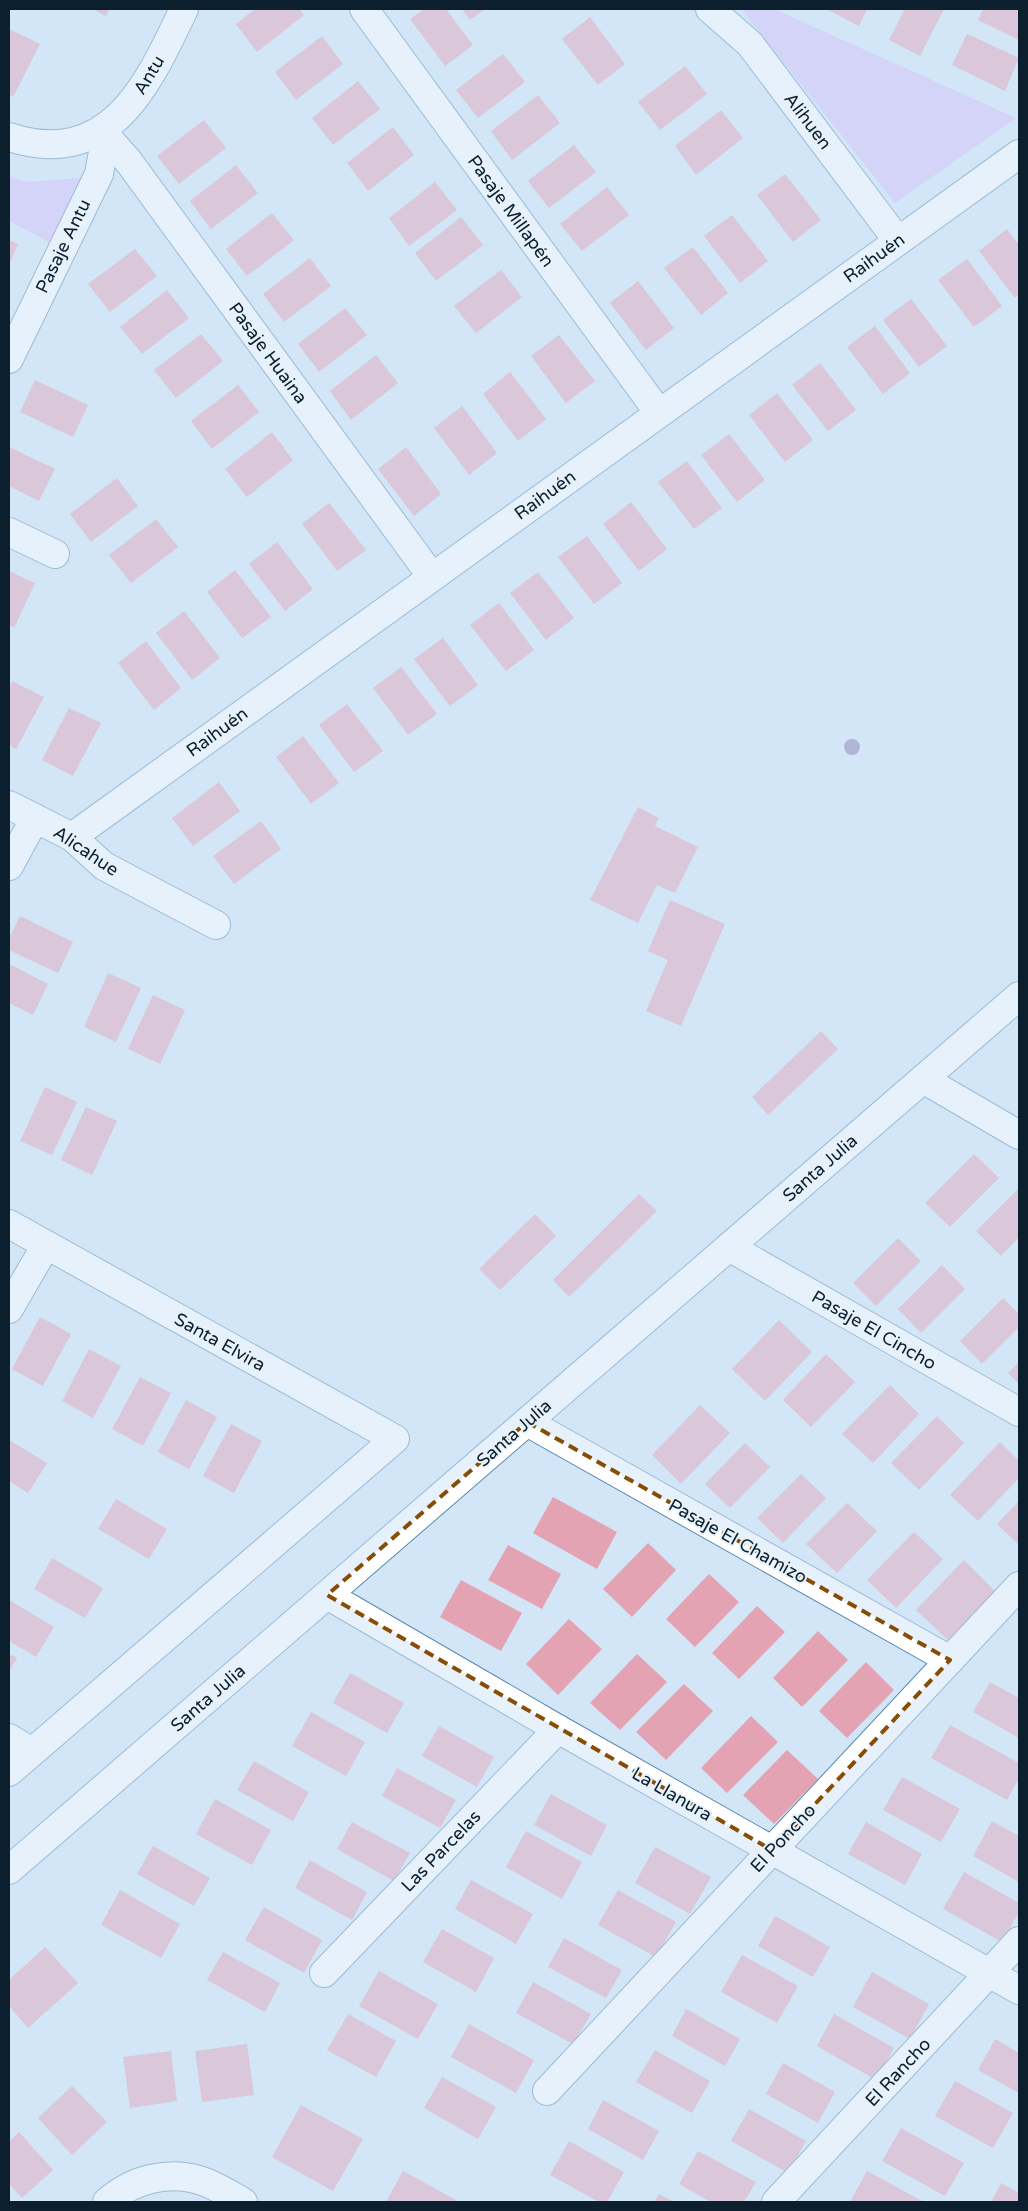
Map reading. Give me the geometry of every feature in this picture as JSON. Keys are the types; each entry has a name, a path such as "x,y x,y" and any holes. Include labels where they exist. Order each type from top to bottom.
{"street":[{"name":"Antu","path":"9,137 23,141 56,143 84,138 101,130 116,119 142,90 154,72 184,9"},
{"name":"Pasaje Millapén","path":"364,9 659,413"},
{"name":"Alihuen","path":"710,9 750,44 898,241"},
{"name":"Pasaje Antu","path":"9,359 99,174 104,146 101,130"},
{"name":"Pasaje Huaina","path":"101,130 129,162 432,577"},
{"name":"Raihuén","path":"72,837 1019,154"},
{"path":"9,532 56,554"},
{"name":"Alicahue","path":"9,805 72,837 104,866 216,925"},
{"path":"9,866 34,818"},
{"name":"Santa Julia","path":"9,1870 1019,996"},
{"path":"923,1079 1019,1135"},
{"name":"Santa Elvira","path":"9,1224 395,1439 32,1752"},
{"path":"9,1309 46,1245"},
{"name":"Pasaje El Cincho","path":"729,1248 1019,1412"},
{"name":"Pasaje El Chamizo","path":"527,1422 950,1660"},
{"name":"El Poncho","path":"547,2090 1019,1586"},
{"name":"La Llanura","path":"327,1595 558,1729 1019,1990"},
{"name":"Las Parcelas","path":"324,1973 558,1729"},
{"path":"9,1738 32,1752 9,1772"},
{"name":"El Rancho","path":"776,2202 1019,1941"},
{"path":"107,2202 126,2188 144,2180 178,2177 199,2180 243,2202"}],"highlighted area":[{"path":"527,1422 950,1660 772,1850 327,1595"}],"shaded area":[{"path":"748,9 774,9 1016,118 895,203 743,11"},
{"path":"9,177 27,182 83,178 49,242 9,221"}],"building":[{"path":"92,9 109,9 106,16"},
{"path":"255,9 299,9 304,15 257,52 236,24"},
{"path":"424,9 446,9 473,45 445,66 410,19"},
{"path":"462,9 485,9 470,20"},
{"path":"826,9 867,9 859,26"},
{"path":"905,9 944,9 920,56 889,40"},
{"path":"983,9 1019,9 1019,40 978,20"},
{"path":"590,17 625,64 598,85 562,39"},
{"path":"9,29 40,44 13,97 9,95"},
{"path":"967,34 1019,58 1005,91 952,65"},
{"path":"322,36 343,64 296,100 275,72"},
{"path":"503,54 525,82 478,118 456,90"},
{"path":"685,66 707,94 660,130 638,102"},
{"path":"358,81 380,109 333,145 312,118"},
{"path":"538,95 560,123 512,160 491,131"},
{"path":"721,110 743,138 696,175 675,146"},
{"path":"204,120 226,148 179,184 157,156"},
{"path":"393,127 414,155 368,191 347,163"},
{"path":"574,145 596,172 549,208 528,181"},
{"path":"236,165 258,193 211,229 190,201"},
{"path":"785,174 821,220 793,242 757,195"},
{"path":"435,182 457,210 409,246 389,218"},
{"path":"607,187 629,215 582,251 560,224"},
{"path":"272,213 294,240 247,276 226,249"},
{"path":"732,215 768,261 740,283 704,236"},
{"path":"461,217 483,245 436,281 415,253"},
{"path":"1007,229 1019,245 1019,294 1015,298 979,251"},
{"path":"9,240 18,244 9,265"},
{"path":"693,247 728,293 701,315 664,268"},
{"path":"135,249 157,276 110,312 88,284"},
{"path":"310,258 331,286 284,322 263,294"},
{"path":"967,259 1002,306 974,327 938,280"},
{"path":"501,270 522,297 476,333 454,306"},
{"path":"638,281 674,328 646,350 610,303"},
{"path":"167,290 189,318 142,354 120,327"},
{"path":"911,299 947,346 919,367 883,320"},
{"path":"345,308 367,335 319,372 298,344"},
{"path":"875,326 910,373 883,394 847,347"},
{"path":"201,334 223,361 176,398 154,370"},
{"path":"559,335 595,381 566,403 531,356"},
{"path":"376,355 398,383 351,420 330,391"},
{"path":"820,363 856,410 828,431 792,385"},
{"path":"510,372 546,419 518,441 483,394"},
{"path":"35,380 88,405 73,437 20,412"},
{"path":"238,385 259,412 212,449 191,421"},
{"path":"777,393 813,440 785,462 749,415"},
{"path":"462,406 497,453 469,475 434,428"},
{"path":"272,432 293,460 247,497 225,469"},
{"path":"729,434 765,480 737,502 701,455"},
{"path":"9,447 55,469 39,501 9,486"},
{"path":"406,447 441,494 414,516 378,469"},
{"path":"687,461 722,508 694,529 658,482"},
{"path":"117,478 138,506 91,542 70,514"},
{"path":"631,502 667,549 639,571 603,524"},
{"path":"329,503 366,550 337,571 302,524"},
{"path":"156,519 178,547 131,583 109,555"},
{"path":"587,536 622,583 594,604 558,557"},
{"path":"277,542 313,589 285,611 249,564"},
{"path":"235,570 271,617 242,638 207,592"},
{"path":"9,571 35,583 14,628 9,625"},
{"path":"538,572 574,618 546,640 510,593"},
{"path":"499,603 534,650 506,671 470,625"},
{"path":"184,611 220,658 192,680 156,633"},
{"path":"443,638 478,685 450,706 414,659"},
{"path":"146,641 181,688 154,710 118,663"},
{"path":"401,667 437,714 408,735 373,688"},
{"path":"12,681 44,697 16,749 9,745 9,688"},
{"path":"347,704 383,751 354,772 319,725"},
{"path":"69,708 101,723 73,776 42,760"},
{"path":"303,736 339,783 311,804 276,757"},
{"path":"219,782 240,811 193,846 172,818"},
{"path":"638,807 659,818 655,826 698,847 675,893 657,885 638,923 590,900"},
{"path":"261,821 281,849 234,884 213,856"},
{"path":"670,900 725,924 681,1026 646,1011 668,960 648,951"},
{"path":"20,916 73,942 58,973 9,950 9,939"},
{"path":"9,964 48,984 33,1015 9,1003"},
{"path":"108,973 141,988 116,1042 84,1027"},
{"path":"153,995 185,1010 160,1064 128,1049"},
{"path":"821,1031 838,1049 768,1115 752,1097"},
{"path":"45,1087 77,1102 52,1155 20,1141"},
{"path":"86,1107 117,1121 92,1175 61,1160"},
{"path":"974,1154 999,1178 950,1227 925,1203"},
{"path":"1019,1188 1019,1237 1001,1256 976,1231"},
{"path":"639,1194 657,1211 569,1297 553,1280"},
{"path":"535,1214 556,1236 500,1290 479,1269"},
{"path":"898,1238 921,1261 876,1306 853,1283"},
{"path":"942,1265 965,1289 921,1333 898,1309"},
{"path":"1003,1298 1019,1314 1019,1327 982,1364 960,1341"},
{"path":"40,1317 71,1334 43,1386 12,1369"},
{"path":"779,1320 812,1352 765,1401 732,1369"},
{"path":"89,1349 121,1366 93,1418 62,1401"},
{"path":"826,1354 855,1382 811,1427 783,1400"},
{"path":"1019,1362 1019,1384 1008,1373"},
{"path":"140,1377 171,1393 143,1446 112,1429"},
{"path":"890,1385 919,1414 873,1463 842,1434"},
{"path":"186,1400 217,1417 189,1469 158,1452"},
{"path":"700,1405 730,1433 681,1484 652,1455"},
{"path":"937,1416 964,1443 919,1490 891,1463"},
{"path":"231,1424 262,1441 234,1493 203,1476"},
{"path":"9,1440 47,1463 28,1493 9,1481"},
{"path":"1000,1442 1019,1461 1019,1478 978,1521 950,1495"},
{"path":"745,1443 770,1467 730,1508 705,1484"},
{"path":"801,1474 826,1498 783,1543 757,1518"},
{"path":"553,1497 617,1532 597,1569 533,1533"},
{"path":"116,1499 167,1529 149,1559 98,1529"},
{"path":"1019,1501 1019,1545 997,1524"},
{"path":"847,1503 877,1531 837,1573 806,1544"},
{"path":"914,1532 943,1559 896,1608 867,1580"},
{"path":"648,1543 676,1570 632,1617 603,1589"},
{"path":"508,1545 561,1574 542,1609 488,1580"},
{"path":"52,1558 103,1588 85,1618 34,1589"},
{"path":"964,1560 995,1591 948,1640 916,1610"},
{"path":"709,1574 739,1602 695,1647 666,1619"},
{"path":"461,1580 522,1613 501,1651 440,1617"},
{"path":"9,1600 54,1627 36,1657 9,1641"},
{"path":"757,1606 785,1632 739,1679 712,1653"},
{"path":"569,1619 602,1649 558,1695 526,1664"},
{"path":"818,1631 848,1660 802,1707 773,1678"},
{"path":"9,1654 17,1658 9,1672"},
{"path":"637,1654 667,1682 620,1730 590,1703"},
{"path":"866,1662 894,1690 847,1738 819,1711"},
{"path":"350,1673 404,1703 387,1733 333,1703"},
{"path":"990,1682 1019,1698 1019,1738 973,1712"},
{"path":"684,1684 713,1711 666,1760 636,1732"},
{"path":"311,1712 365,1742 346,1776 292,1746"},
{"path":"751,1716 778,1742 727,1793 701,1768"},
{"path":"950,1725 1019,1763 1019,1778 1007,1800 931,1758"},
{"path":"439,1726 494,1757 477,1787 422,1756"},
{"path":"787,1750 818,1779 774,1824 743,1795"},
{"path":"254,1761 309,1792 293,1821 237,1790"},
{"path":"397,1768 456,1800 440,1828 382,1796"},
{"path":"902,1777 960,1809 941,1842 883,1810"},
{"path":"551,1794 607,1825 591,1856 534,1825"},
{"path":"215,1799 271,1830 252,1865 196,1834"},
{"path":"992,1821 1019,1836 1019,1882 973,1856"},
{"path":"352,1822 410,1853 394,1881 337,1849"},
{"path":"866,1822 922,1854 905,1885 848,1854"},
{"path":"526,1831 582,1862 562,1899 506,1867"},
{"path":"153,1846 210,1878 194,1906 137,1874"},
{"path":"655,1847 711,1877 690,1914 635,1883"},
{"path":"310,1860 367,1892 352,1920 295,1888"},
{"path":"964,1872 1019,1903 1019,1912 1002,1942 943,1909"},
{"path":"471,1880 533,1914 516,1944 455,1909"},
{"path":"120,1890 180,1924 161,1958 101,1925"},
{"path":"618,1890 676,1922 656,1957 598,1925"},
{"path":"264,1907 322,1940 304,1973 245,1940"},
{"path":"775,1916 830,1947 813,1977 758,1946"},
{"path":"442,1929 494,1958 476,1992 423,1962"},
{"path":"564,1938 622,1970 606,1998 548,1967"},
{"path":"45,1947 78,1983 28,2028 9,2006 9,1980"},
{"path":"223,1952 280,1983 265,2012 207,1980"},
{"path":"742,1955 798,1986 777,2023 721,1992"},
{"path":"379,1971 438,2004 418,2039 359,2006"},
{"path":"872,1972 929,2004 910,2039 853,2007"},
{"path":"533,1982 591,2014 573,2044 516,2013"},
{"path":"686,2009 740,2039 725,2066 672,2036"},
{"path":"348,2014 396,2041 376,2077 327,2050"},
{"path":"834,2014 894,2048 876,2080 817,2046"},
{"path":"469,2024 534,2060 516,2093 451,2057"},
{"path":"995,2039 1019,2053 1019,2093 978,2070"},
{"path":"247,2044 254,2095 202,2102 195,2051"},
{"path":"655,2050 710,2081 692,2113 636,2082"},
{"path":"171,2051 177,2101 130,2108 123,2057"},
{"path":"783,2063 835,2092 818,2123 766,2094"},
{"path":"442,2077 496,2107 478,2139 424,2108"},
{"path":"955,2081 1013,2113 993,2148 935,2116"},
{"path":"72,2086 107,2122 72,2155 38,2118"},
{"path":"603,2100 659,2131 643,2160 588,2129"},
{"path":"301,2105 363,2139 333,2191 272,2157"},
{"path":"749,2109 806,2141 788,2173 731,2141"},
{"path":"901,2128 964,2163 945,2196 882,2161"},
{"path":"19,2132 53,2170 22,2198 9,2184 9,2142"},
{"path":"569,2141 624,2172 607,2202 599,2202 550,2175"},
{"path":"698,2151 756,2182 744,2202 711,2202 679,2184"},
{"path":"403,2171 456,2200 455,2202 386,2202"},
{"path":"867,2171 924,2202 850,2202"},
{"path":"1001,2183 1019,2193 1019,2202 991,2202"},
{"path":"659,2194 674,2202 654,2202"}]}
